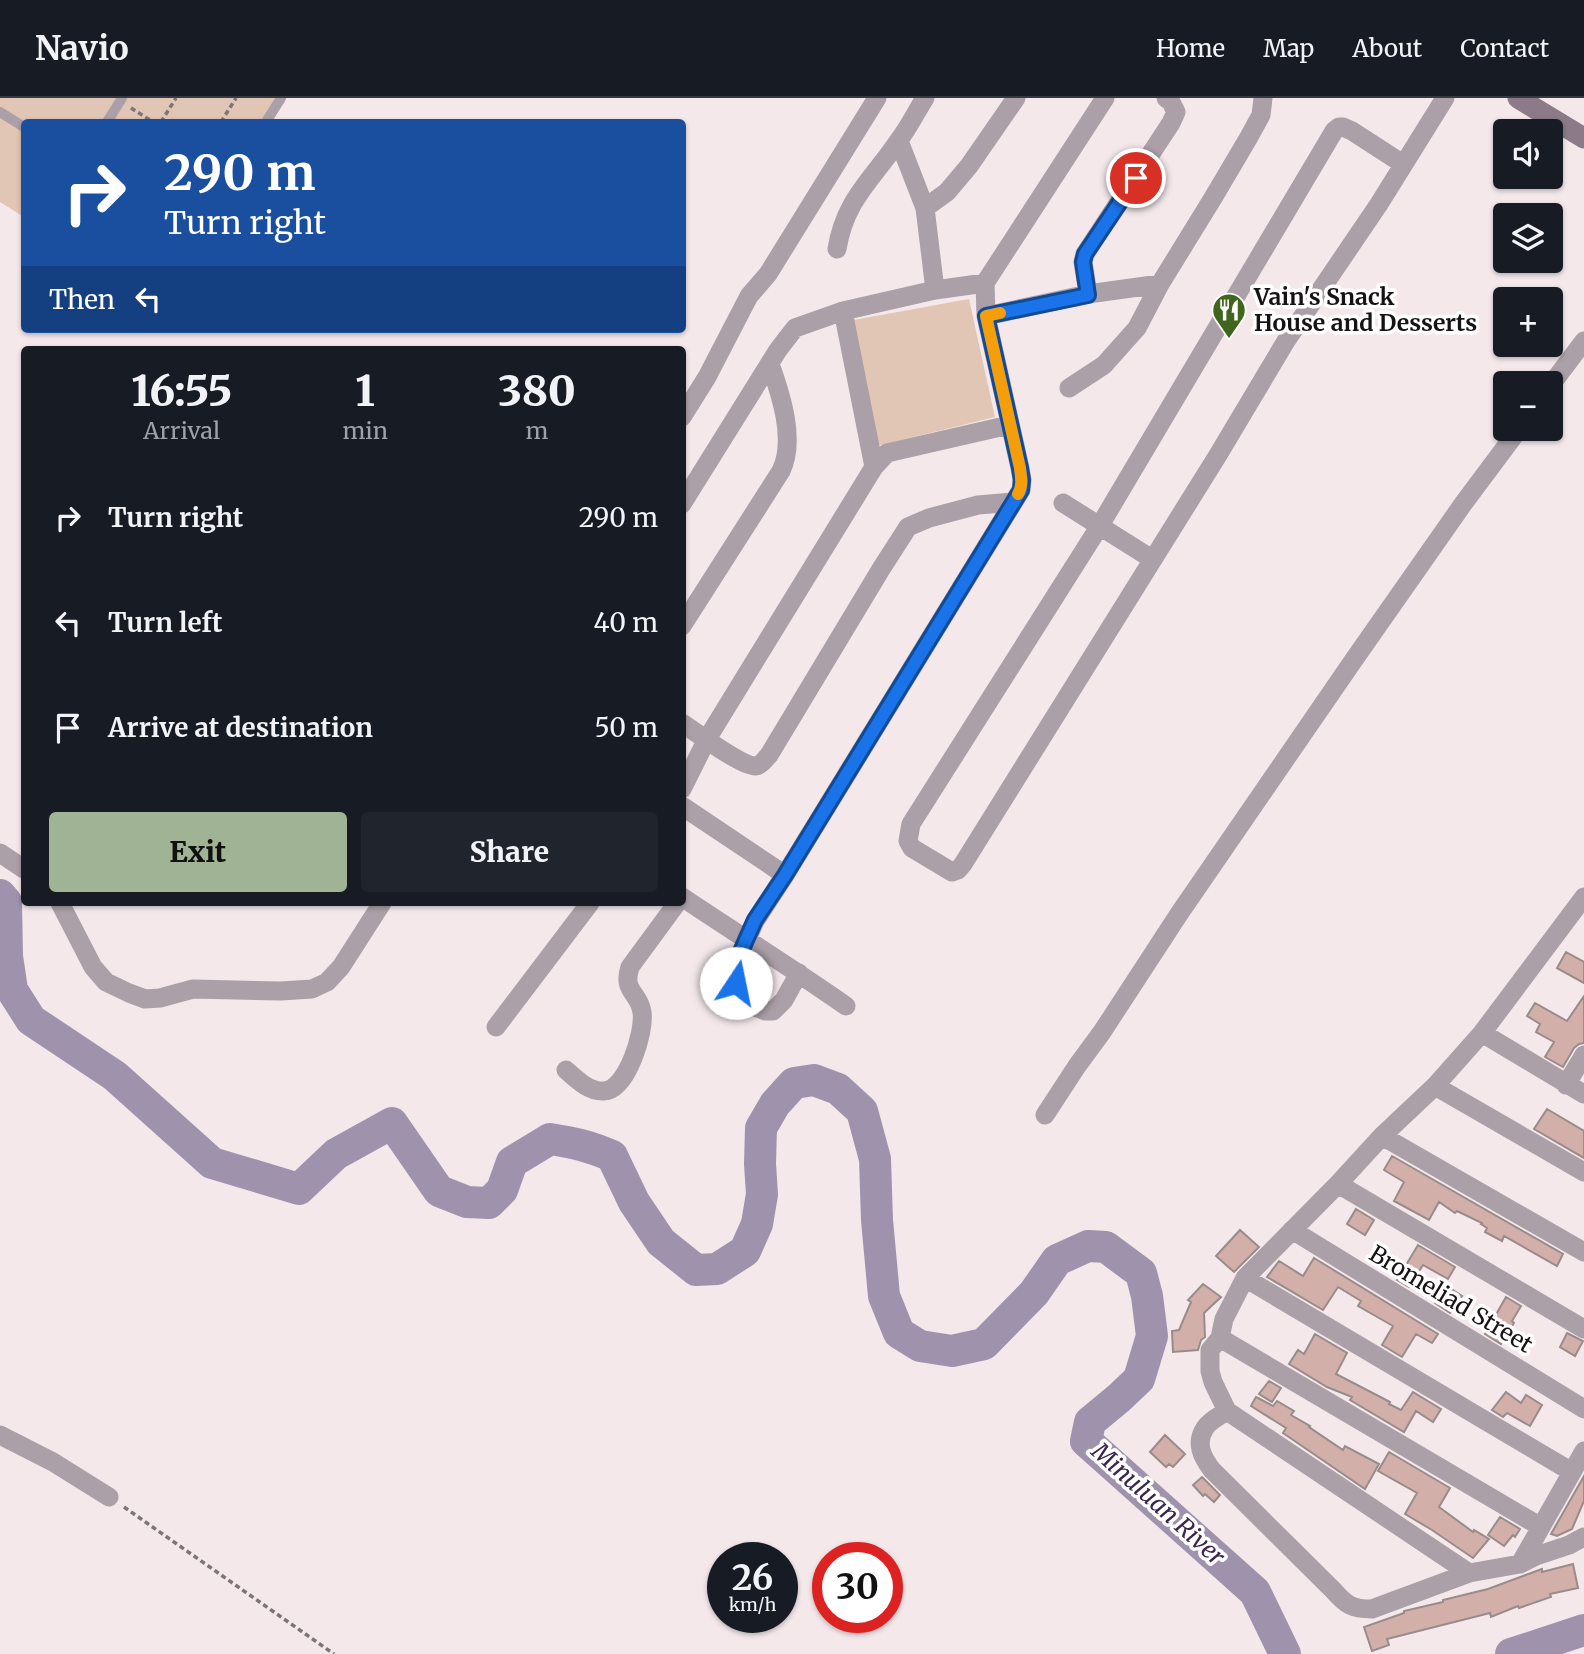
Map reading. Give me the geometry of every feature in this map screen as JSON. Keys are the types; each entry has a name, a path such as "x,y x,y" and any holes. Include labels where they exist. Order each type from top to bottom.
{"main road":[{"path":"1518,98 1584,138"}],"street":[{"path":"686,411 707,377 749,296 768,274 877,98"},
{"path":"838,249 845,216 865,184 899,141 925,98"},
{"path":"925,208 947,192 969,166 1016,98"},
{"path":"799,973 777,1008 765,1011 747,1002 736,983 733,971 755,920 1021,490 1022,480 986,316 985,283 1105,98"},
{"path":"1088,295 1083,262 1085,254 1171,124 1176,112 1166,98"},
{"path":"1069,388 1104,365 1137,328 1160,284 1249,137 1261,115 1263,98"},
{"path":"1403,164 1352,131 1339,127 1334,131 1099,527 911,824 908,841 912,848 952,872 958,870 1218,455 1286,341 1379,204 1445,98"},
{"path":"899,141 925,208 934,290"},
{"path":"686,498 786,338 795,328 843,311 934,290 985,283"},
{"path":"986,316 1088,295 1160,284"},
{"path":"843,311 874,467"},
{"path":"1561,371 1584,341"},
{"path":"686,620 781,471 787,456 780,397 770,364"},
{"path":"686,781 708,740 874,467 887,453 1009,425"},
{"path":"1045,1115 1179,914 1463,504 1510,441"},
{"path":"686,726 734,758 755,766 760,765 769,755 908,527 929,518 978,505 1013,502"},
{"path":"1063,503 1152,559"},
{"path":"686,809 785,875"},
{"path":"0,853 21,867"},
{"path":"1469,1573 1227,1411 1213,1382 1210,1350 1220,1338 1224,1319 1245,1278 1382,1136 1435,1086 1482,1033 1584,897"},
{"path":"686,900 846,1006"},
{"path":"62,906 93,967 106,982 145,999 193,989 312,989 327,982 341,967 380,906"},
{"path":"496,1027 588,906"},
{"path":"566,1070 585,1085 605,1092 616,1088 626,1073 635,1053 643,1014 640,1002 629,989 626,976 629,967 675,906"},
{"path":"1482,1033 1584,1094"},
{"path":"1566,1085 1584,1055"},
{"path":"1435,1086 1584,1172"},
{"path":"1382,1136 1584,1252"},
{"path":"1338,1184 1584,1329"},
{"name":"Bromeliad Street","path":"1292,1230 1584,1409"},
{"path":"1245,1278 1572,1472"},
{"path":"1220,1338 1541,1527"},
{"path":"1227,1411 1205,1426 1200,1441 1204,1460 1349,1606 1372,1609 1469,1573 1520,1564 1584,1538"},
{"path":"0,1435 53,1462 109,1497"},
{"path":"1520,1564 1584,1451"}],"lane":[{"path":"268,119 281,98"},
{"path":"109,119 121,99"},
{"path":"0,112 21,125"}],"path":[{"path":"163,119 176,98"},
{"path":"223,119 236,98"},
{"path":"121,99 149,119"},
{"path":"109,1497 334,1654"}],"shaded area":[{"path":"0,98 286,98 273,119 21,119 21,215 0,202"},
{"path":"969,299 995,417 873,447 848,321"}],"building":[{"path":"1566,952 1584,962 1584,983 1557,968"},
{"path":"1584,996 1584,1043 1574,1048 1563,1067 1545,1057 1554,1042 1536,1032 1540,1024 1527,1016 1535,1003 1567,1021"},
{"path":"1547,1109 1584,1131 1584,1158 1534,1129"},
{"path":"1392,1156 1563,1254 1557,1266 1504,1236 1502,1241 1485,1232 1487,1228 1482,1223 1457,1211 1455,1213 1439,1202 1429,1220 1394,1201 1404,1182 1384,1170"},
{"path":"1356,1209 1374,1220 1365,1235 1347,1224"},
{"path":"1240,1230 1259,1247 1234,1272 1216,1256"},
{"path":"1418,1245 1455,1267 1448,1279 1423,1265 1409,1287 1397,1280"},
{"path":"1314,1258 1438,1334 1432,1343 1416,1334 1402,1357 1382,1345 1393,1326 1358,1306 1361,1301 1338,1287 1323,1310 1267,1277 1279,1261 1303,1276"},
{"path":"1203,1284 1221,1297 1204,1313 1205,1337 1198,1350 1173,1352 1172,1331 1179,1330 1191,1302 1188,1300"},
{"path":"1447,1286 1462,1296 1450,1313 1435,1303"},
{"path":"1506,1297 1521,1306 1501,1344 1485,1334"},
{"path":"1567,1333 1583,1341 1575,1356 1560,1347"},
{"path":"1315,1334 1347,1353 1336,1374 1401,1410 1413,1392 1441,1409 1433,1422 1416,1411 1404,1432 1350,1400 1352,1397 1327,1387 1289,1364 1298,1350 1304,1354"},
{"path":"1269,1381 1281,1388 1272,1402 1259,1394"},
{"path":"1506,1392 1521,1403 1526,1395 1542,1405 1530,1426 1507,1413 1503,1417 1492,1410"},
{"path":"1256,1397 1273,1406 1277,1401 1294,1411 1291,1415 1343,1450 1345,1446 1379,1464 1365,1489 1283,1433 1286,1428 1251,1406"},
{"path":"1165,1435 1185,1454 1173,1467 1169,1464 1166,1467 1150,1452"},
{"path":"1389,1452 1450,1488 1439,1507 1473,1532 1474,1530 1489,1539 1473,1558 1405,1514 1417,1493 1378,1471"},
{"path":"1584,1476 1584,1501 1572,1529 1557,1536 1551,1534"},
{"path":"1202,1477 1220,1495 1214,1502 1205,1494 1203,1496 1193,1485"},
{"path":"1500,1517 1520,1529 1504,1546 1488,1535"},
{"path":"1573,1564 1578,1588 1550,1594 1551,1597 1491,1617 1490,1613 1387,1639 1389,1645 1372,1651 1364,1627 1404,1611 1488,1589 1542,1569 1542,1572"}],"waterway":[{"name":"Minuluan River","path":"0,895 6,902 7,956 12,990 31,1020 115,1076 212,1163 299,1189 336,1154 392,1123 439,1191 467,1202 489,1203 502,1190 512,1162 550,1139 575,1144 612,1156 634,1202 661,1242 696,1270 717,1269 745,1251 757,1224 762,1194 761,1128 775,1104 794,1083 814,1080 838,1089 862,1111 875,1159 884,1296 899,1333 920,1346 952,1351 984,1344 1034,1293 1057,1260 1088,1246 1106,1247 1141,1273 1152,1336 1139,1379 1090,1422 1086,1441 1255,1592 1285,1654"},
{"name":"Minuluan River","path":"1511,1654 1584,1630"}],"slow traffic":[{"path":"1000,313 986,316 1020,468 1022,480 1018,494"}],"place":[{"name":"Vain's Snack House and Desserts","path":"1229,340"}],"route":[{"path":"736,983 733,971 755,920 1021,490 1020,468 986,316 1088,295 1083,262 1085,254 1136,178"}]}
